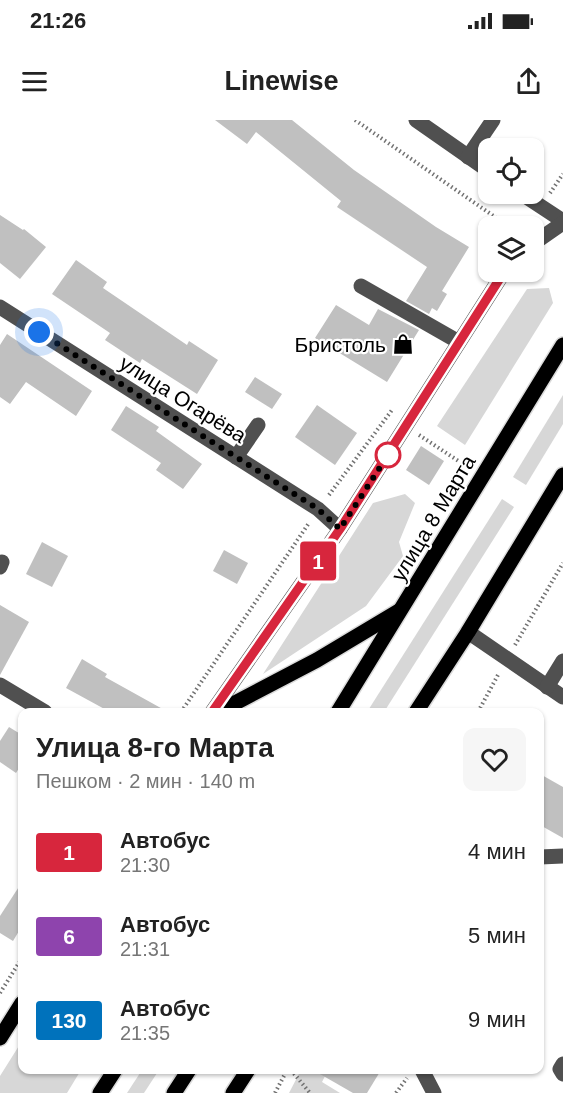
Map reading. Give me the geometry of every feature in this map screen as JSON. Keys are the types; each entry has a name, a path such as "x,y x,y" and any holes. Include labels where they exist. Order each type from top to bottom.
{"main road":[{"name":"улица 8 Марта","path":"340,708 563,345"},
{"path":"419,708 468,632 563,475"},
{"path":"226,708 317,660 402,609"},
{"path":"0,1038 18,1009"},
{"path":"100,1093 112,1074"},
{"path":"174,1093 186,1074"},
{"path":"233,1093 245,1074"}],"street":[{"path":"416,120 478,164"},
{"path":"468,157 493,120"},
{"path":"537,204 563,222 544,236"},
{"path":"215,708 340,529 498,282"},
{"path":"361,286 459,342"},
{"name":"улица Огарёва","path":"0,307 318,509 340,529"},
{"path":"236,457 258,425"},
{"path":"468,632 563,697"},
{"path":"547,687 563,660"},
{"path":"0,685 38,708"},
{"path":"544,857 563,856"},
{"path":"563,1064 560,1069 563,1074"},
{"path":"424,1074 434,1093"}],"path":[{"path":"355,120 494,216"},
{"path":"184,708 318,509 396,405"},
{"path":"413,431 460,462"},
{"path":"480,708 563,563"},
{"path":"0,993 18,964"},
{"path":"275,1093 287,1074"},
{"path":"293,1074 310,1093"},
{"path":"396,1093 409,1074"}],"shaded area":[{"path":"549,288 553,303 465,445 437,426 527,289"},
{"path":"563,395 563,424 526,485 513,477"},
{"path":"405,494 415,503 399,542 403,556 366,606 263,674 373,503"},
{"path":"502,499 514,507 387,708 370,708"},
{"path":"18,1047 18,1074 79,1074 67,1093 0,1093 0,1076"},
{"path":"139,1074 156,1074 144,1093 127,1093"},
{"path":"299,1074 326,1074 322,1082 340,1093 289,1093"}],"building":[{"path":"215,120 292,120 354,170 469,247 442,291 447,294 437,311 432,308 429,314 406,301 427,267 337,207 341,201 256,132 247,144"},
{"path":"0,215 24,229 46,247 20,279 0,263"},
{"path":"76,260 107,282 103,288 187,345 189,341 218,360 197,394 142,359 140,363 105,340 110,333 52,294"},
{"path":"336,305 369,325 378,309 419,330 387,382 315,338"},
{"path":"7,334 92,391 76,416 26,382 10,404 0,397 0,345"},
{"path":"255,377 282,394 272,409 245,392"},
{"path":"317,405 357,433 335,465 295,437"},
{"path":"126,406 159,427 156,431 202,464 183,489 156,470 161,463 111,430"},
{"path":"421,446 444,461 429,485 406,470"},
{"path":"42,542 68,556 52,587 26,574"},
{"path":"224,550 248,563 237,584 213,571"},
{"path":"0,605 29,622 0,675"},
{"path":"82,659 107,674 105,677 161,708 103,708 66,688"},
{"path":"9,727 18,733 18,770 16,773 0,762 0,741"},
{"path":"544,776 563,787 563,838 544,827"},
{"path":"18,888 18,933 13,941 0,933 0,916"},
{"path":"320,1074 379,1074 367,1093 353,1093"}],"bus line":[{"name":"1","path":"215,708 340,529 498,282"}],"place":[{"name":"Бристоль","path":"403,344"}],"route":[{"path":"39,332 318,509 340,529 388,455"}]}
